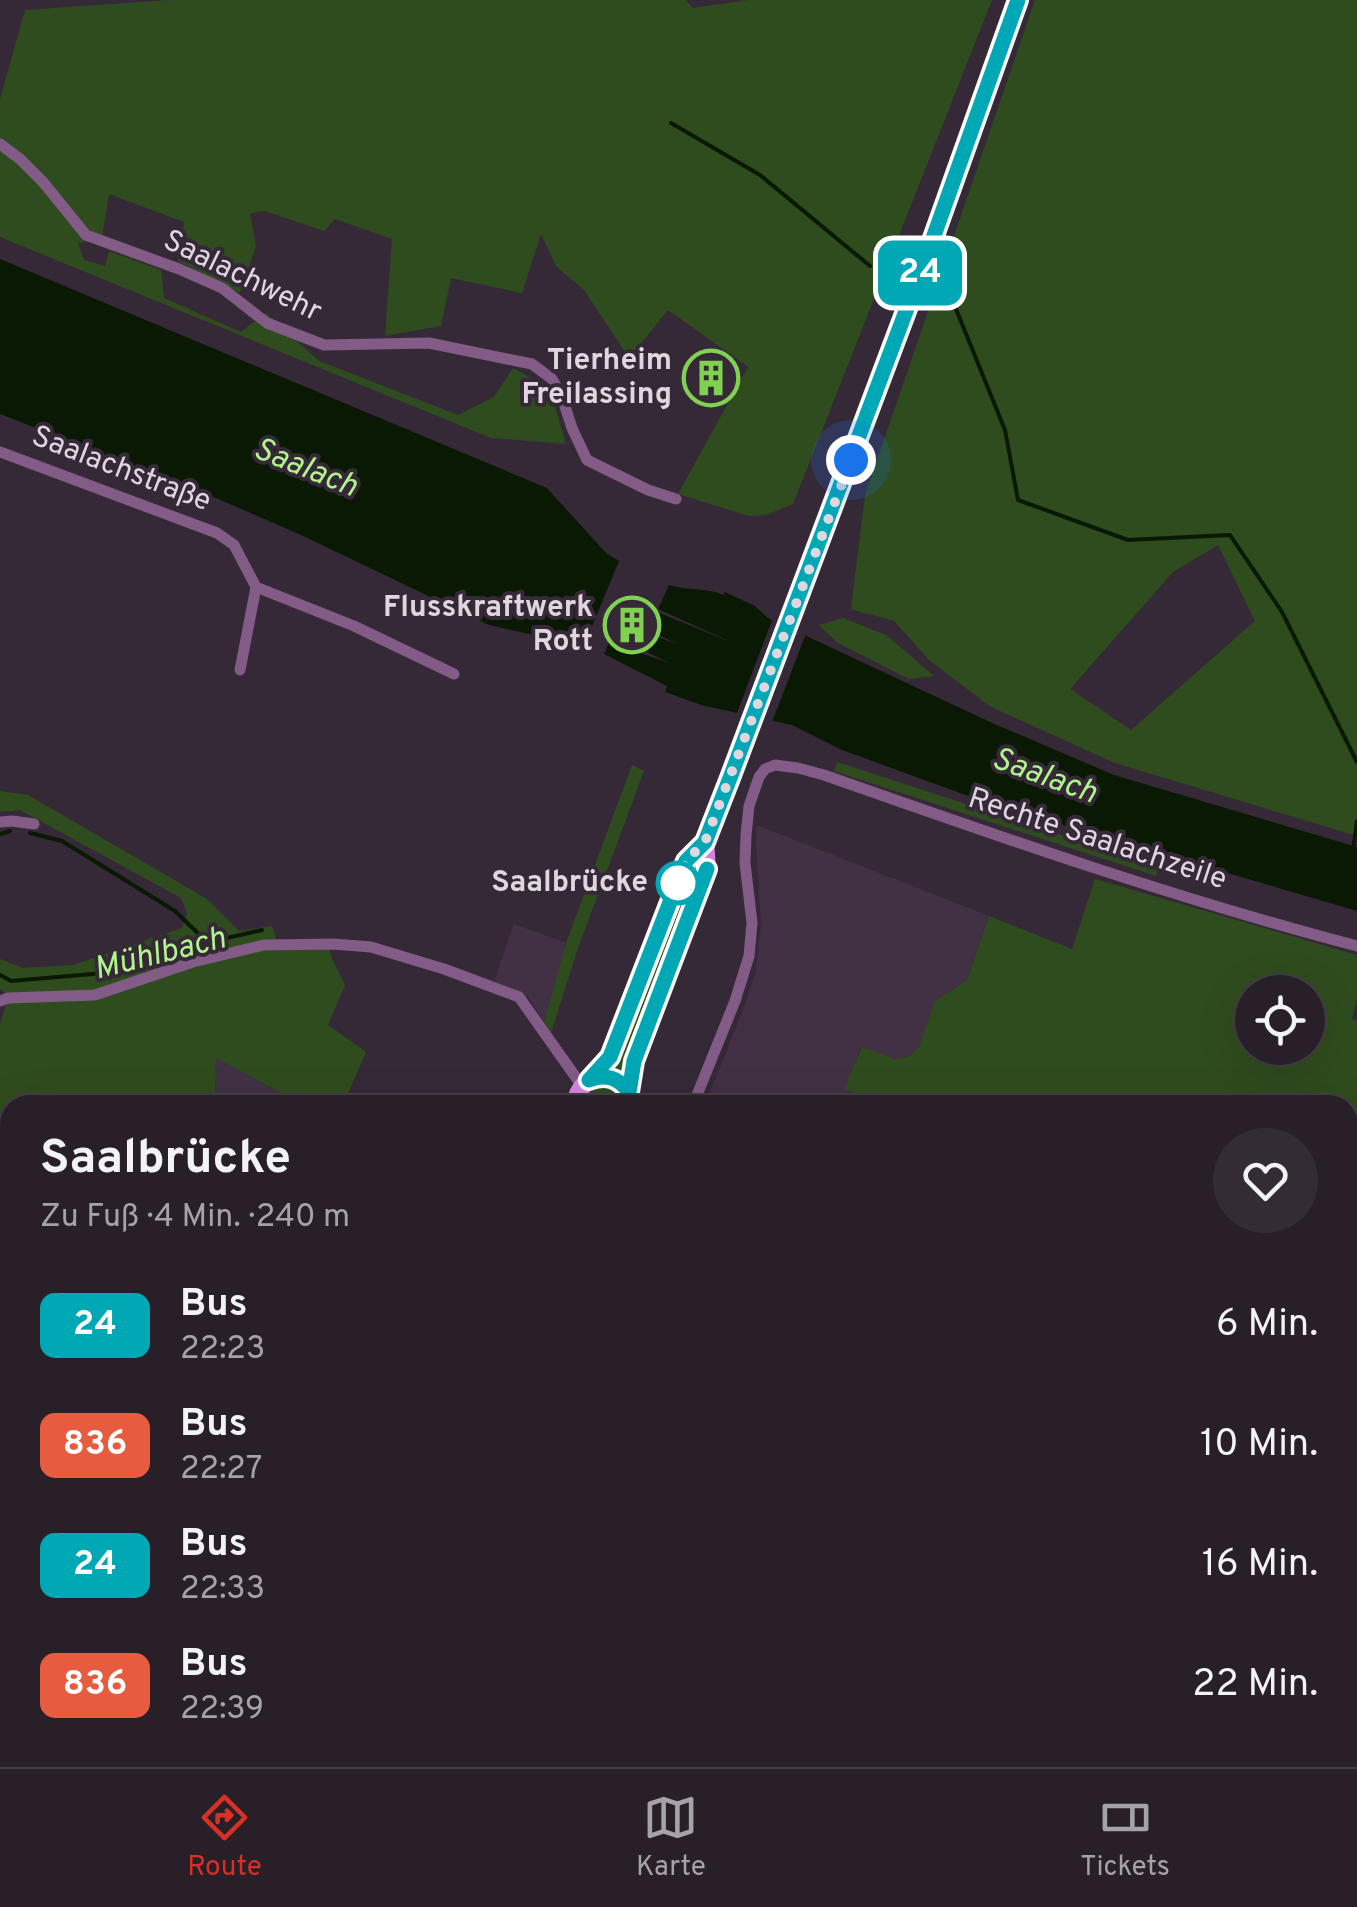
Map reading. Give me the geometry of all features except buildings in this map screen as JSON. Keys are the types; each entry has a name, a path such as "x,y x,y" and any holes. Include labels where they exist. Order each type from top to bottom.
{"main road":[{"path":"577,1095 610,1057 686,861 705,842 806,581 1018,0"},
{"path":"630,1095 634,1061 707,869 705,842"},
{"path":"586,1083 607,1076 616,1079 628,1095"}],"street":[{"name":"Saalachwehr","path":"0,144 43,182 86,235 179,268 222,288 267,322 324,345 429,343 532,364 552,378 588,460 676,500"},
{"name":"Saalachstraße","path":"0,452 218,533 234,545 256,586"},
{"path":"240,670 256,586 323,612 454,674"},
{"name":"Rechte Saalachzeile","path":"697,1095 749,956 752,923 745,863 749,806 759,777 775,765 824,775 1047,853 1357,946"},
{"path":"0,822 34,824"},
{"path":"0,1001 95,996 193,962 264,945 371,947 444,968 519,997 586,1083"}],"shaded area":[{"path":"757,825 989,916 967,980 935,1001 920,1047 909,1056 895,1059 861,1047 845,1089 861,1095 709,1095 756,970 761,924"},
{"path":"514,924 566,943 544,1022 528,996 494,982"},
{"path":"216,1058 284,1095 215,1095"},
{"path":"463,1093 543,1095 462,1095"}],"green space":[{"path":"170,0 685,0 693,8 748,0 992,0 793,504 766,515 749,516 678,494 748,367 668,310 629,358 584,290 556,266 541,234 522,293 451,278 441,326 385,336 392,239 335,219 324,231 265,211 250,213 256,246 240,293 178,261 184,222 109,194 102,238 78,243 84,260 105,266 109,251 161,270 164,298 241,332 266,313 319,361 458,415 494,397 513,368 550,389 566,444 491,438 0,237 0,99 25,10"},
{"path":"1035,0 1357,0 1357,836 1115,763 991,707 929,660 894,621 851,609 865,495","holes":["1218,545 1255,621 1131,730 1070,689 1173,572"]},
{"path":"843,618 886,635 934,676 909,679 838,643 819,625"},
{"path":"837,762 1159,867 1156,876 834,771"},
{"path":"632,765 644,771 551,1033 544,1022 566,943"},
{"path":"0,791 28,795 207,899 239,931 272,926 277,942 327,940 345,985 328,1025 366,1052 347,1095 284,1095 216,1058 215,1095 0,1095 0,1024 9,995 0,989 0,959 23,968 73,965 182,928 187,913 181,898 20,810 0,812"},
{"path":"1095,879 1357,955 1357,998 1352,1019 1357,1021 1357,1095 860,1095 844,1089 862,1047 895,1059 909,1056 919,1047 935,1001 967,980 989,916 1072,949"},
{"path":"678,899 688,902 648,1005 640,1002"},
{"path":"638,1008 646,1011 624,1073 612,1067"},
{"path":"605,1085 618,1095 588,1095"}],"water":[{"name":"Saalach","path":"0,259 547,488 606,553 619,561 584,646 489,625 209,495 0,414"},
{"name":"Saalach","path":"669,585 723,595 725,592 755,606 768,618 1114,775 1357,847 1357,911 982,801 842,750 792,725 701,705 665,692 667,686 604,654 609,642 669,663 613,635 618,622 677,644 620,616 627,602 733,643 658,609"}],"pier":[{"path":"774,615 807,631 771,725 735,718"}],"waterway":[{"path":"671,123 760,175 870,266"},
{"path":"956,309 1005,430 1018,500 1128,540 1230,535 1282,612 1357,762"},
{"path":"1353,851 1357,821"},
{"path":"0,834 10,831"},
{"path":"30,833 62,841 175,911 208,943"},
{"name":"Mühlbach","path":"0,975 11,981 116,972 156,954 262,930"}],"bus line":[{"name":"24","path":"707,869 634,1061 629,1092 624,1084 607,1076 589,1080 603,1067 616,1045 686,861 705,842 806,581 1018,0"}],"place":[{"name":"Tierheim Freilassing","path":"711,378"},
{"name":"Flusskraftwerk Rott","path":"632,625"},
{"name":"Saalbrücke","path":"678,883"}],"route":[{"path":"678,883 686,861 705,842 851,460"}]}
